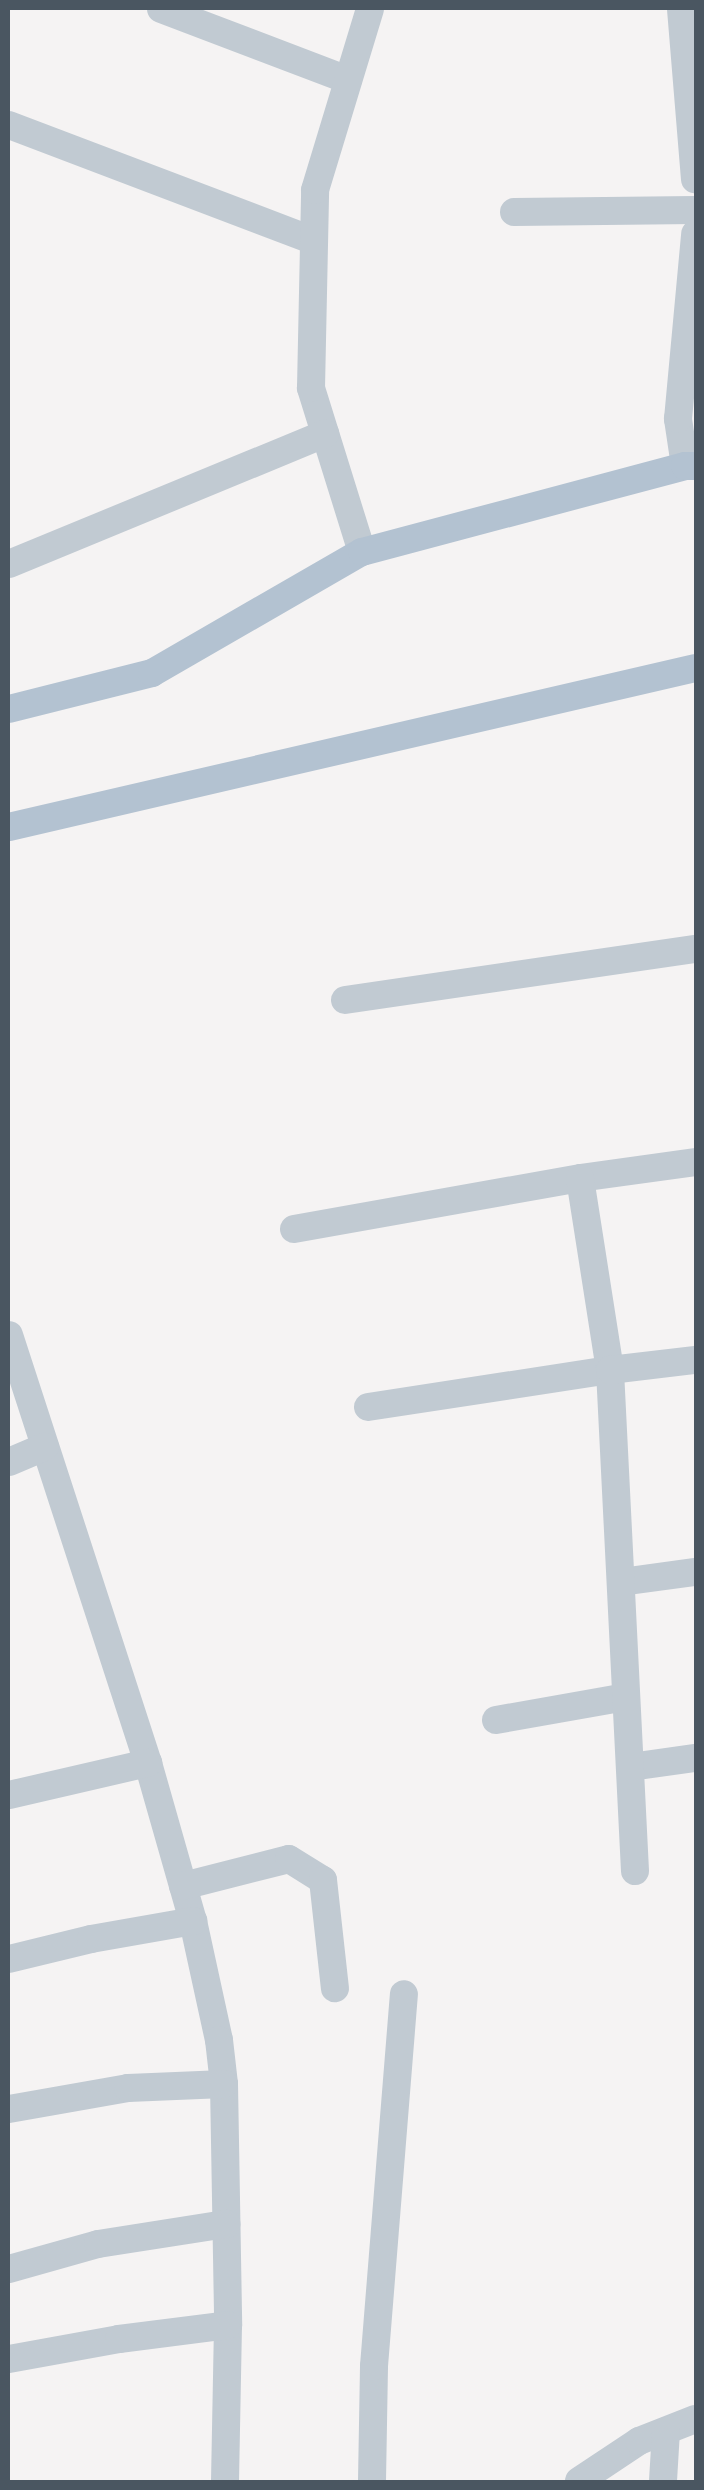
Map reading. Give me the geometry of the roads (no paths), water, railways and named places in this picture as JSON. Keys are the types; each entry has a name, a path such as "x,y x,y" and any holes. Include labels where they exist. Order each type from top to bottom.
{"main road":[{"path":"9,709 152,673 362,552 690,466"},
{"path":"9,827 695,668"}],"street":[{"path":"161,9 348,80"},
{"path":"362,552 312,388 314,241 315,190 370,9"},
{"path":"681,9 695,179"},
{"path":"9,125 314,241"},
{"path":"514,212 695,210"},
{"path":"690,466 678,419 695,234"},
{"path":"9,564 325,434"},
{"path":"345,1000 695,949"},
{"path":"294,1229 580,1178 695,1162"},
{"path":"580,1178 610,1370 635,1871"},
{"path":"9,1335 148,1763 193,1921 219,2040 224,2084 228,2325 225,2481"},
{"path":"368,1407 610,1370 695,1360"},
{"path":"9,1462 45,1447"},
{"path":"621,1582 695,1572"},
{"path":"496,1720 626,1698"},
{"path":"630,1767 695,1758"},
{"path":"10,1792 148,1763"},
{"path":"183,1886 289,1860 323,1880 335,1988"},
{"path":"9,1960 91,1939 193,1921"},
{"path":"372,2481 374,2366 404,1994"},
{"path":"9,2109 128,2088 224,2084"},
{"path":"9,2269 98,2244 226,2224"},
{"path":"9,2359 120,2339 228,2325"},
{"path":"579,2481 640,2441 695,2419"},
{"path":"663,2481 666,2431"}]}
